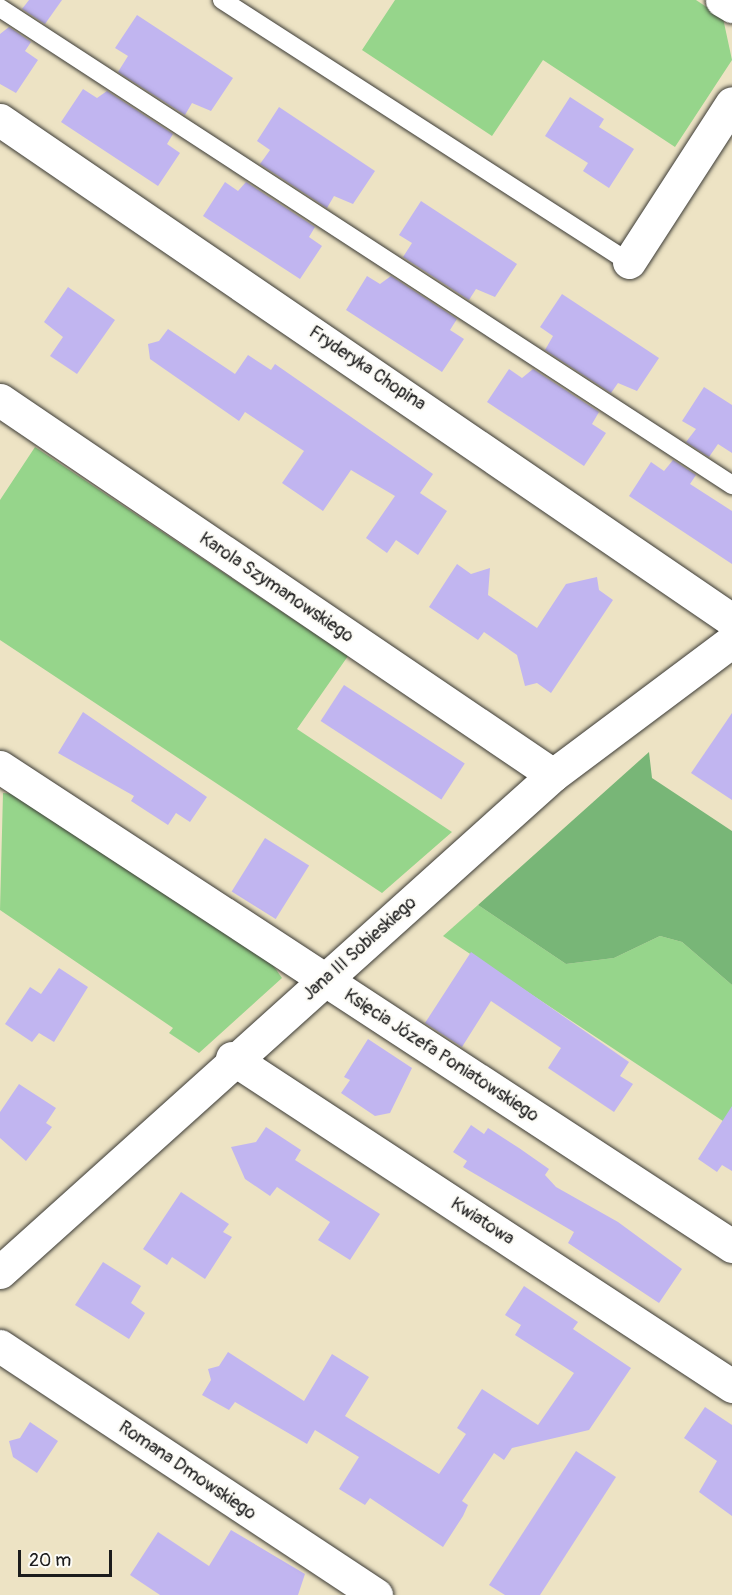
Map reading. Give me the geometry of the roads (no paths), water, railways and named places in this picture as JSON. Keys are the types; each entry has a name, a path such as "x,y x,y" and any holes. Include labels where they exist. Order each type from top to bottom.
{"street":[{"path":"722,0 732,6"},
{"path":"628,262 732,103"},
{"name":"Fryderyka Chopina","path":"0,120 732,620"},
{"name":"Karola Szymanowskiego","path":"0,400 553,775"},
{"name":"Jana III Sobieskiego","path":"0,1272 232,1058 326,981 553,775 732,641"},
{"name":"Księcia Józefa Poniatowskiego","path":"0,767 732,1246"},
{"name":"Kwiatowa","path":"232,1058 732,1386"},
{"name":"Romana Dmowskiego","path":"0,1346 375,1595"}],"lane":[{"path":"222,0 628,262"},
{"path":"0,8 732,485"}]}
